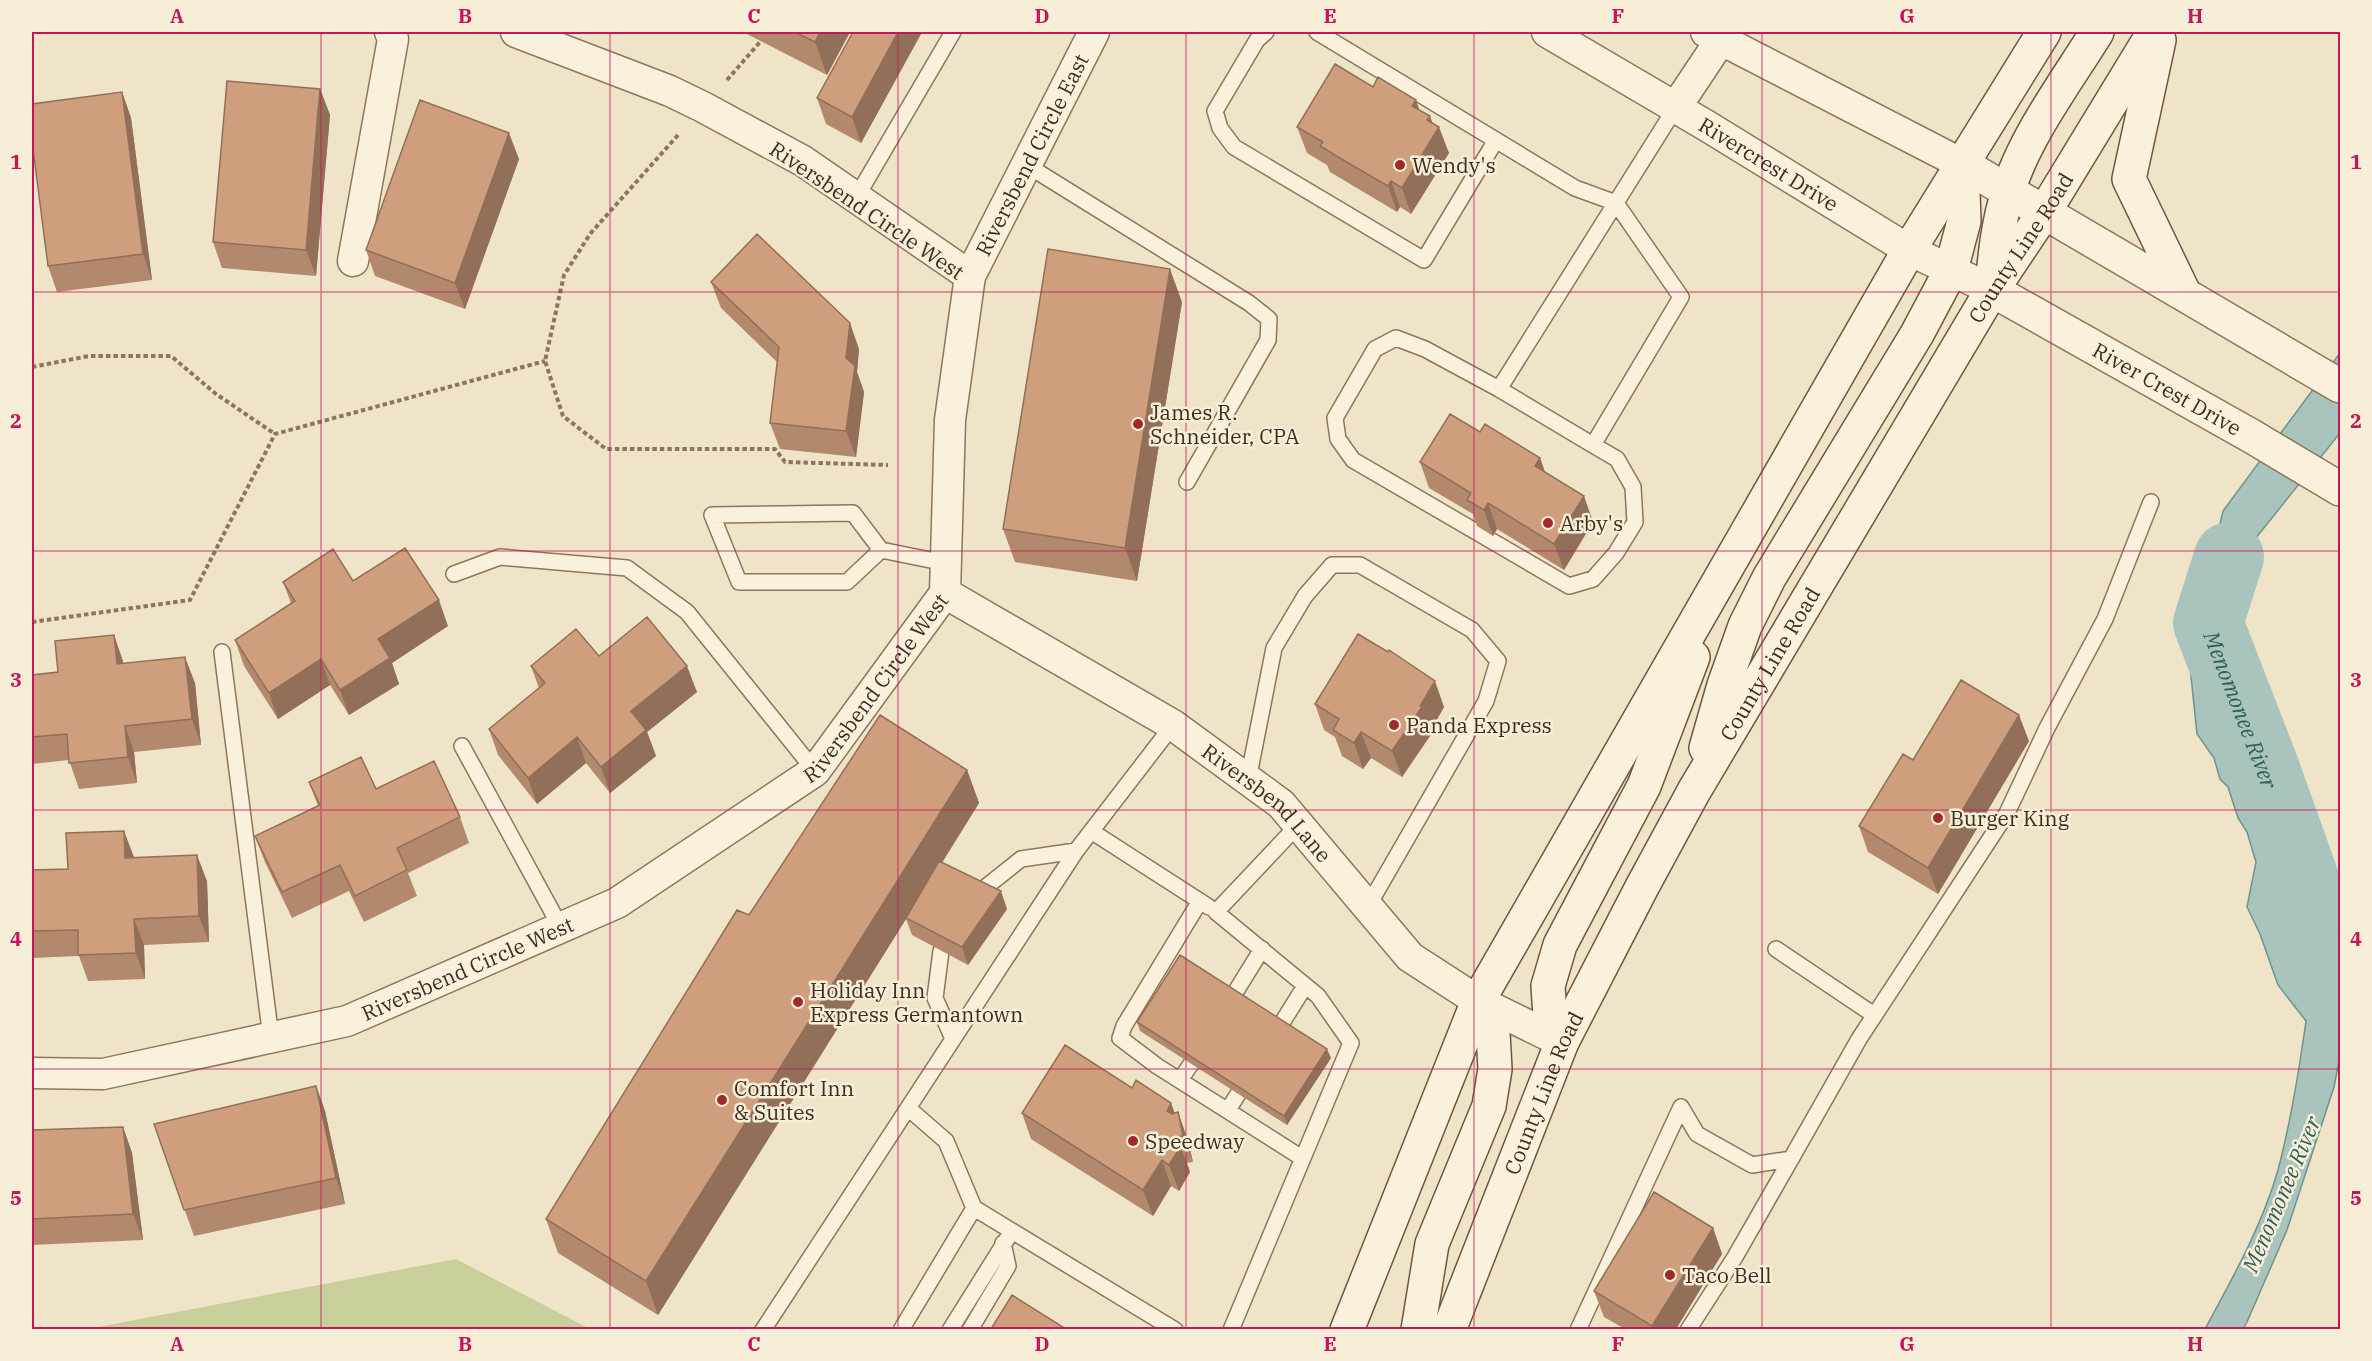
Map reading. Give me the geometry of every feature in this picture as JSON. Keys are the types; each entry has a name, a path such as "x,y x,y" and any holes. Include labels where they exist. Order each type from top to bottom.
{"main road":[{"path":"1347,1329 1478,1001 1909,250 2044,32"},
{"path":"1992,290 1996,236 2008,190 2018,165 2034,133 2097,32"},
{"name":"County Line Road","path":"1449,1329 1562,1042 1694,791 1992,290 2045,211 2154,32"},
{"path":"2161,32 2129,179 2184,293"},
{"path":"1962,164 2340,386"},
{"path":"1694,791 1724,685 1745,626 1769,578 1917,334 1952,270 1964,221 1962,164"},
{"name":"River Crest Drive","path":"1992,290 2253,436 2336,486"},
{"path":"1562,1042 1550,1016 1548,986 1560,945 1644,786 1732,558"},
{"path":"1418,1329 1432,1244 1489,1106 1495,1069 1493,1033 1478,1001"},
{"path":"1366,1329 1375,1259"}],"street":[{"path":"353,261 393,39 390,32"},
{"name":"Riversbend Circle West","path":"32,1073 103,1074 347,1021 616,903 815,771 945,593 950,420 970,276 803,161 703,107 670,91 516,32"},
{"name":"Riversbend Circle East","path":"970,276 1094,32"},
{"name":"Rivercrest Drive","path":"1547,32 1676,107 1909,250 1992,290"},
{"path":"1676,107 1718,34 1962,164"},
{"name":"Riversbend Lane","path":"945,593 1173,725 1281,804 1410,957 1478,1001 1562,1042"}],"lane":[{"path":"856,198 953,32"},
{"path":"1266,32 1257,40 1215,111 1220,128 1234,147 1424,260 1496,140"},
{"path":"1317,32 1575,188 1616,203 1681,297 1593,445"},
{"path":"1498,389 1676,107"},
{"path":"1025,164 1249,303 1269,319 1268,340 1187,482"},
{"path":"1396,338 1425,350 1498,389 1617,459 1633,487 1635,522 1616,553 1593,579 1569,586 1353,460 1338,439 1335,418 1340,408 1375,349 1396,338"},
{"path":"1688,1329 1735,1257 1874,1015 2007,813 2047,728 2105,619 2151,502"},
{"path":"881,550 847,582 739,582 712,515 853,513 881,550 945,563"},
{"path":"454,574 501,557 627,568 687,612 815,771"},
{"path":"1248,780 1274,648 1305,596 1332,565 1360,565 1472,630 1498,661 1486,701 1367,908"},
{"path":"222,652 271,1038"},
{"path":"763,1329 1076,850 1173,725"},
{"path":"462,746 561,928"},
{"path":"1216,912 1298,825"},
{"path":"1091,831 1216,912 1262,949 1318,996 1351,1043 1231,1329"},
{"path":"977,894 1021,859 1076,850"},
{"path":"1200,901 1124,1026 1120,1038 1180,1080 1302,1158"},
{"path":"1233,996 1262,949"},
{"path":"1776,949 1874,1015"},
{"path":"941,951 935,998 953,1039"},
{"path":"1280,1026 1305,986"},
{"path":"1180,1080 1191,1064"},
{"path":"1228,1110 1238,1094"},
{"path":"1578,1329 1681,1107 1697,1134 1752,1165 1791,1160"},
{"path":"908,1108 946,1142 974,1208 1008,1237 1175,1329"},
{"path":"901,1329 974,1208"},
{"path":"950,1329 1008,1237"},
{"path":"970,1329 1008,1266 1008,1237"}],"path":[{"path":"760,42 590,234 564,274 545,361 563,416 606,449 775,449 785,462 888,465"},
{"path":"32,367 89,356 171,356 216,394 275,434"},
{"path":"32,622 190,600 275,434 545,361"}],"green space":[{"path":"456,1259 590,1329 87,1329"}],"water":[{"path":"2340,353 2340,433 2251,544 2230,588 2215,662 2231,721 2280,797 2312,872 2340,957 2340,1056 2334,1087 2287,1230 2247,1322 2243,1329 2205,1329 2246,1252 2264,1211 2278,1170 2291,1115 2306,1021 2278,985 2260,934 2247,907 2256,862 2247,832 2238,818 2228,787 2220,779 2214,758 2197,734 2187,638 2200,608 2223,511"}],"building":[{"path":"795,32 820,32 815,42"},
{"path":"853,32 898,32 852,117 817,98"},
{"path":"1335,64 1373,87 1378,77 1416,100 1412,106 1430,116 1427,120 1439,127 1402,188 1391,181 1388,186 1355,167 1320,146 1323,142 1297,127"},
{"path":"227,81 320,89 306,250 213,242"},
{"path":"122,92 143,254 48,266 32,141 32,104"},
{"path":"420,100 509,133 455,283 366,250"},
{"path":"757,234 850,323 846,358 855,366 846,431 770,423 779,347 711,282"},
{"path":"1048,249 1170,269 1125,548 1003,529"},
{"path":"1450,414 1480,432 1485,424 1540,458 1535,466 1584,496 1554,544 1488,503 1484,510 1467,500 1471,493 1420,462"},
{"path":"405,548 439,600 378,639 390,658 340,690 321,659 269,693 235,640 295,601 283,582 333,549 353,581"},
{"path":"647,617 687,666 631,711 646,730 601,767 577,737 528,778 489,729 545,683 531,666 576,629 599,656"},
{"path":"1358,634 1388,652 1389,650 1435,681 1420,706 1422,707 1392,751 1361,732 1354,743 1333,730 1339,719 1315,704"},
{"path":"114,635 117,664 185,657 192,719 125,726 128,757 69,763 67,734 32,737 32,675 58,672 55,641"},
{"path":"1961,680 2019,715 1928,868 1859,826 1903,754 1913,760"},
{"name":"Comfort Inn & Suites","path":"880,715 967,770 646,1281 546,1219 737,910 749,915"},
{"path":"361,757 376,789 434,761 460,817 397,848 407,870 355,896 340,865 282,892 255,836 320,805 309,782"},
{"path":"124,831 125,858 197,855 199,916 134,919 136,953 78,955 78,930 32,931 32,870 68,869 66,833"},
{"path":"939,861 1001,891 962,947 906,918"},
{"path":"1180,955 1327,1049 1284,1116 1137,1022"},
{"path":"1065,1045 1132,1088 1136,1080 1171,1103 1167,1111 1172,1114 1178,1112 1183,1136 1177,1137 1174,1142 1181,1146 1169,1165 1162,1160 1143,1190 1022,1113"},
{"path":"316,1086 336,1178 184,1210 154,1124"},
{"path":"123,1127 133,1214 32,1219 32,1130"},
{"path":"1654,1192 1713,1228 1652,1326 1594,1291"},
{"path":"1012,1295 1066,1329 991,1329"}],"waterway":[{"name":"Menomonee River","path":"2229,557 2208,623 2265,770 2340,980"}],"place":[{"name":"Wendy's","path":"1400,165"},
{"name":"James R. Schneider, CPA","path":"1138,424"},
{"name":"Arby's","path":"1548,523"},
{"name":"Panda Express","path":"1394,725"},
{"name":"Burger King","path":"1938,818"},
{"name":"Holiday Inn Express Germantown","path":"798,1002"},
{"name":"Comfort Inn & Suites","path":"722,1100"},
{"name":"Speedway","path":"1133,1141"},
{"name":"Taco Bell","path":"1670,1275"}]}
